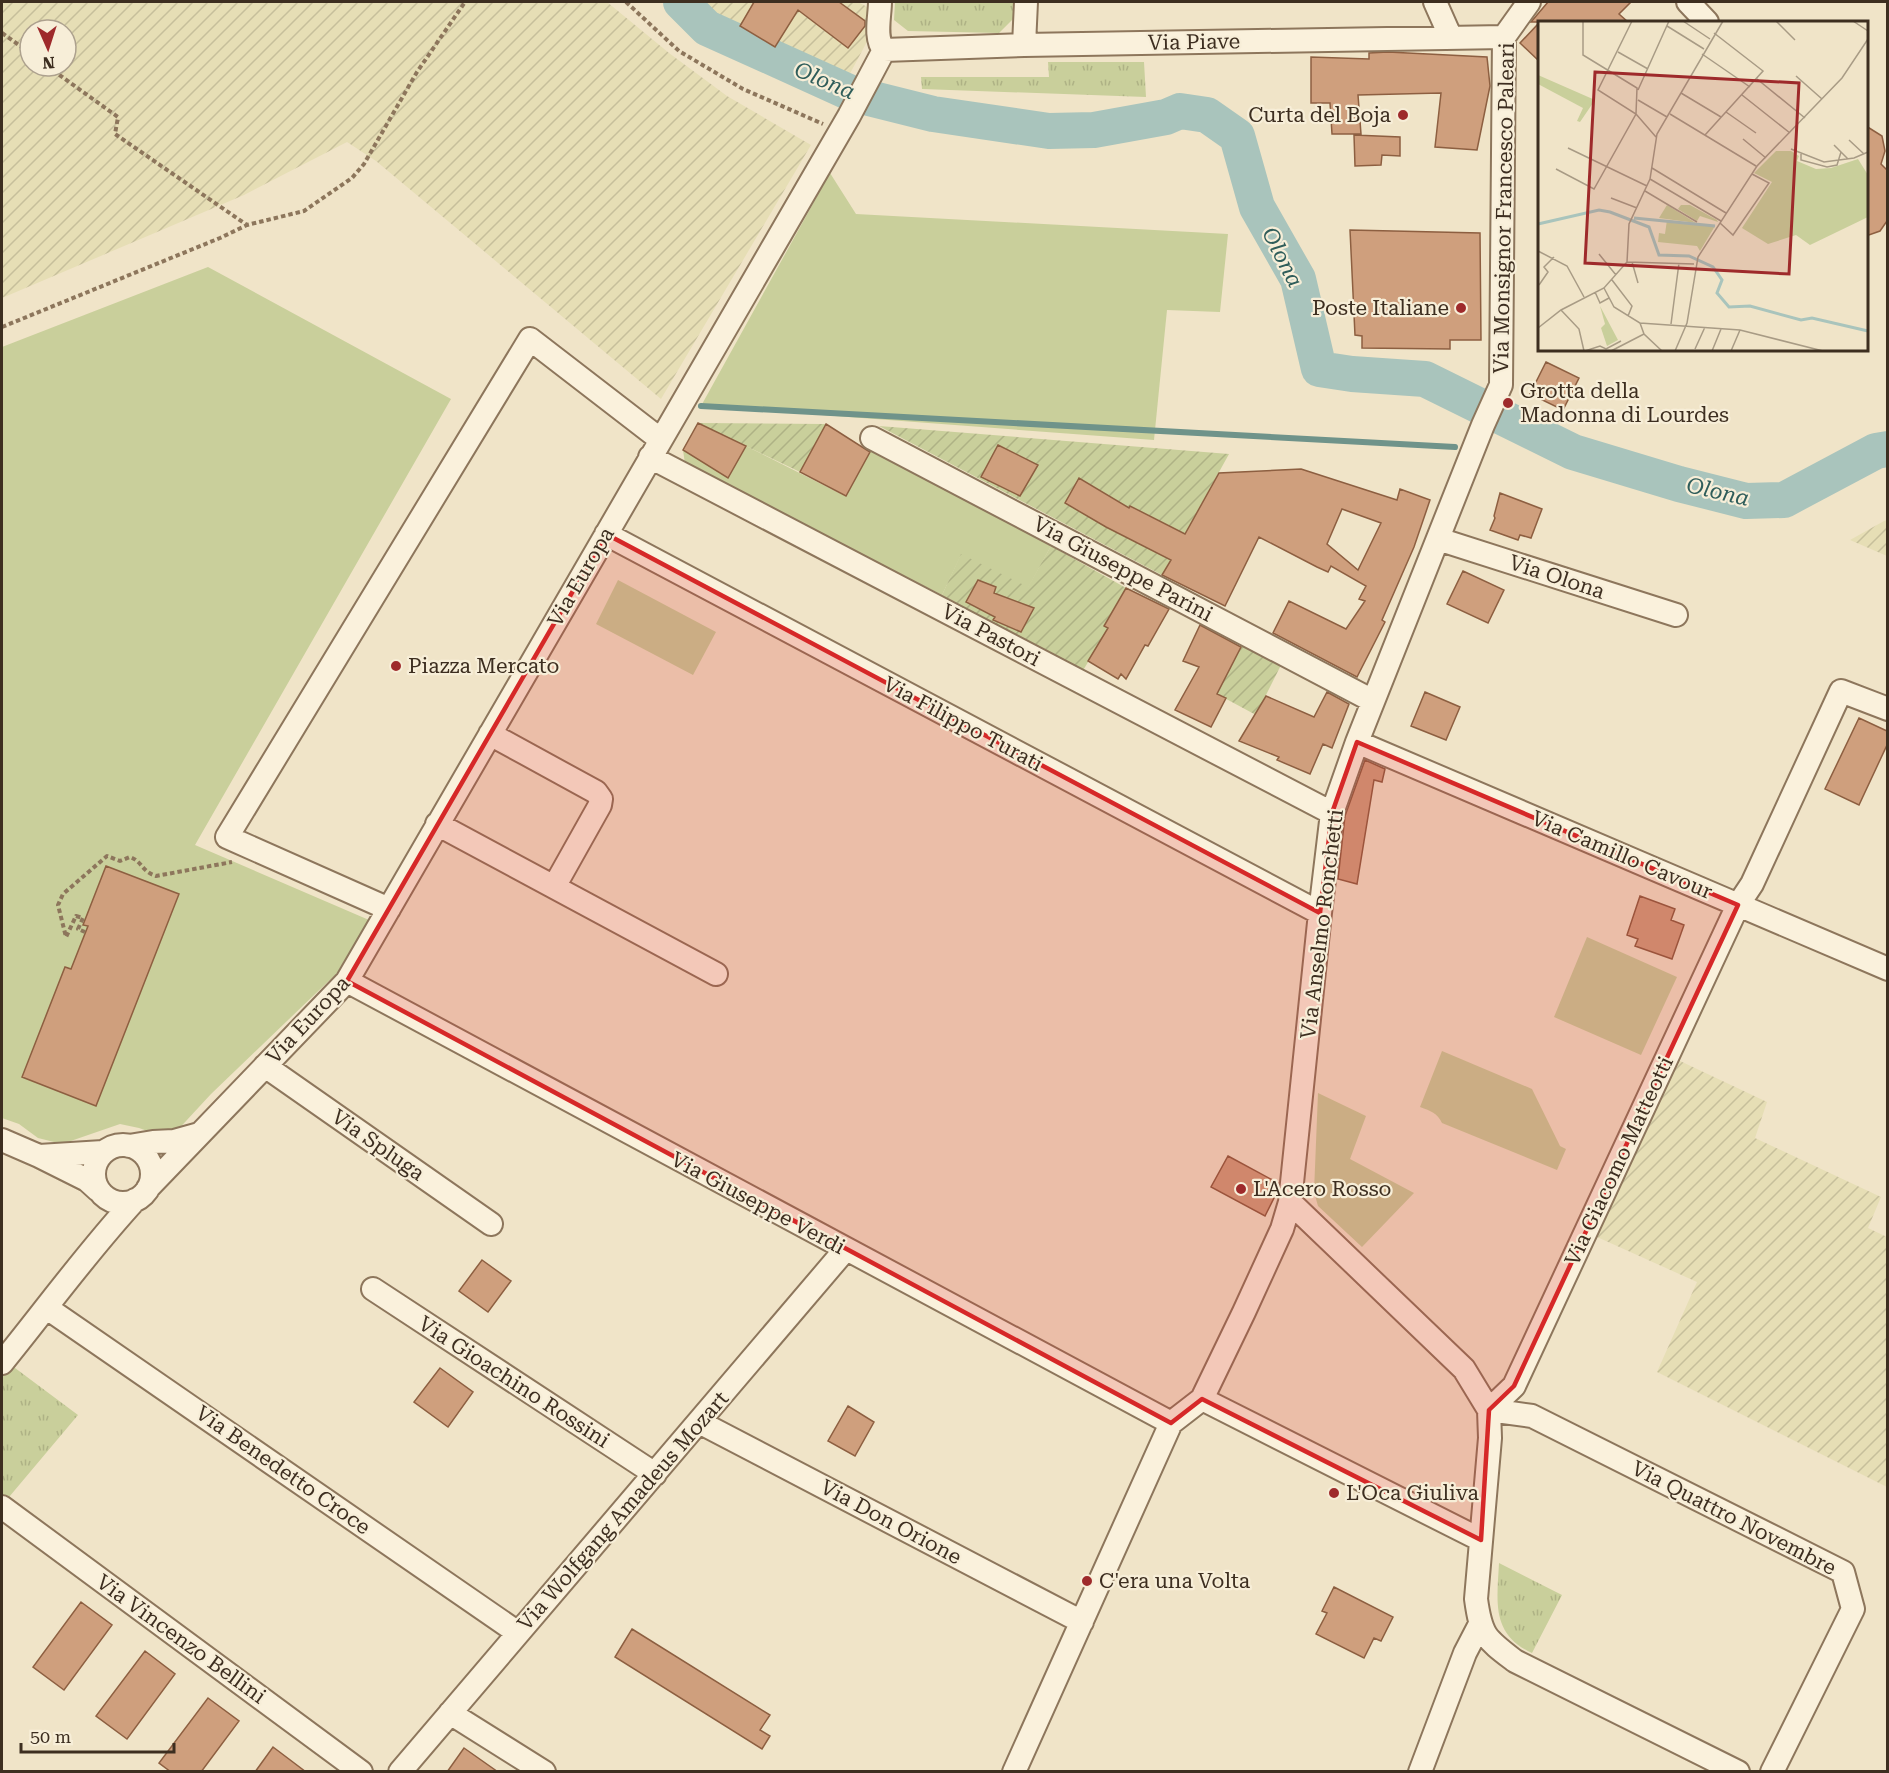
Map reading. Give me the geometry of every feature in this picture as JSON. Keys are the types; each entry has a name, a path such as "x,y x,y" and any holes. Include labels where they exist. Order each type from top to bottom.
{"street":[{"path":"880,2 878,36 884,50"},
{"path":"1024,45 1026,2"},
{"path":"1435,2 1451,38"},
{"name":"Via Monsignor Francesco Paleari","path":"1501,385 1503,37 1529,2"},
{"path":"1689,2 1706,21"},
{"name":"Via Piave","path":"884,50 1024,45 1503,37"},
{"name":"Via Europa","path":"2,1363 99,1240 347,981 845,123 884,50"},
{"path":"389,909 227,837 530,339 656,449"},
{"name":"Via Anselmo Ronchetti","path":"1171,1423 1202,1399 1282,1229 1290,1202 1332,813 1373,701 1501,385"},
{"name":"Via Giuseppe Parini","path":"872,438 1373,701"},
{"name":"Via Pastori","path":"656,449 1332,813"},
{"name":"Via Filippo Turati","path":"606,534 1320,913"},
{"name":"Via Olona","path":"1438,539 1676,615"},
{"name":"Via Giacomo Matteotti","path":"1489,1410 1514,1386 1738,904 1752,884 1841,691 1887,709"},
{"path":"490,734 597,792 601,799 554,887"},
{"name":"Via Camillo Cavour","path":"1357,742 1887,969"},
{"path":"437,824 716,974"},
{"name":"Via Giuseppe Verdi","path":"347,981 1171,1423"},
{"name":"Via Spluga","path":"265,1066 491,1224"},
{"path":"99,1240 101,1193 95,1183 94,1167 103,1152 111,1147 174,1141 200,1134"},
{"path":"2,1140 87,1180 117,1203 142,1194 152,1171 144,1154 129,1146"},
{"path":"39,1156 103,1152"},
{"path":"1290,1202 1464,1369 1489,1410 1490,1438 1476,1599 1479,1626 1493,1644 1515,1661 1738,1772"},
{"name":"Via Wolfgang Amadeus Mozart","path":"400,1772 845,1250"},
{"name":"Via Gioachino Rossini","path":"374,1289 655,1474"},
{"name":"Via Benedetto Croce","path":"47,1308 518,1633"},
{"path":"1202,1399 1481,1540"},
{"name":"Via Quattro Novembre","path":"1489,1410 1532,1416 1843,1572 1853,1609 1772,1772"},
{"name":"Via Don Orione","path":"699,1422 1082,1622"},
{"path":"1014,1772 1171,1423"},
{"name":"Via Vincenzo Bellini","path":"2,1507 361,1772"},
{"path":"1420,1772 1465,1653 1479,1626"},
{"path":"450,1713 544,1772"}],"path":[{"path":"2,327 247,225 304,211 352,178 364,164 417,72 465,2"},
{"path":"626,2 679,51 743,89 845,123"},
{"path":"2,33 18,44"},
{"path":"64,78 118,117 115,134 247,225"},
{"path":"85,932 78,929 83,918 76,916 66,937 58,905 63,894 107,856 120,861 130,857 137,860 147,873 156,876 233,862"}],"highlighted area":[{"path":"606,534 1320,913 1332,813 1357,742 1738,905 1514,1386 1489,1410 1481,1540 1202,1399 1171,1423 347,981"}],"shaded area":[{"path":"2,2 607,2 669,53 727,96 811,145 661,399 376,161 347,142 244,195 2,298"},
{"path":"691,2 858,2 871,9 870,36 845,83 712,25"},
{"path":"1887,520 1887,556 1850,540 1884,521"},
{"path":"1678,1060 1767,1102 1755,1138 1881,1197 1868,1228 1887,1237 1887,1487 1657,1372 1697,1282 1597,1237"}],"green space":[{"path":"895,2 1014,2 1013,19 999,33 908,31 894,20"},
{"path":"1048,62 1144,62 1146,97 922,89 921,77 1049,77"},
{"path":"830,173 856,214 1228,234 1220,312 1167,310 1154,440 701,406"},
{"path":"208,267 451,399 195,845 369,920 337,973 211,1094 174,1134 156,1134 120,1124 62,1144 38,1138 19,1124 2,1118 2,347"},
{"path":"698,423 826,424 800,472"},
{"path":"879,426 1229,454 1162,575"},
{"path":"746,446 845,496 871,451 1051,546 1028,588 961,555 942,595 685,464 683,450 728,478"},
{"path":"1051,546 1126,588 1104,625 1109,628 1082,672 942,595 961,554 1028,587"},
{"path":"618,580 716,632 693,675 596,624"},
{"path":"1242,645 1282,663 1256,715 1217,694"},
{"path":"1587,937 1677,977 1641,1055 1554,1017"},
{"path":"1442,1051 1532,1089 1560,1146 1566,1149 1557,1170 1442,1123 1433,1113 1420,1107"},
{"path":"1318,1093 1366,1116 1350,1159 1414,1193 1362,1247 1318,1206 1314,1192"},
{"path":"11,1365 78,1415 4,1503 2,1501 2,1376"},
{"path":"1499,1563 1562,1595 1532,1653 1509,1636 1499,1616"}],"building":[{"path":"754,2 839,2 865,21 865,26 848,48 798,10 775,47 740,26"},
{"path":"1548,2 1631,2 1619,14 1627,21 1531,22"},
{"path":"1538,24 1538,60 1520,43"},
{"path":"1369,53 1487,57 1490,86 1477,150 1435,147 1441,93 1358,95 1361,134 1332,134 1330,103 1311,103 1311,57 1369,59"},
{"path":"1868,127 1882,136 1885,151 1881,164 1887,170 1887,221 1880,231 1868,235"},
{"path":"1354,135 1400,137 1400,156 1382,155 1381,165 1355,166"},
{"path":"1350,230 1480,233 1481,340 1450,340 1450,349 1362,348 1362,336 1355,335"},
{"path":"1546,362 1579,378 1563,410 1530,394"},
{"path":"698,423 746,446 728,478 683,450"},
{"path":"826,424 870,452 846,496 800,472"},
{"path":"998,445 1038,465 1020,496 981,477"},
{"path":"1301,469 1397,500 1400,489 1430,500 1414,547 1382,620 1385,622 1357,677 1273,633 1289,601 1346,629 1365,601 1359,599 1366,586 1331,566 1328,572 1259,537 1225,606 1162,575 1171,560 1065,503 1079,478 1129,508 1130,506 1185,534 1219,473","holes":["1342,509 1381,523 1358,570 1327,544"]},
{"path":"1500,493 1542,509 1531,538 1520,535 1518,540 1490,530"},
{"path":"1463,571 1504,590 1488,623 1447,604"},
{"path":"978,580 996,587 994,593 1034,608 1021,632 993,620 995,617 966,602"},
{"path":"1126,588 1169,609 1126,679 1121,674 1118,679 1088,661 1108,628 1104,626"},
{"path":"1200,625 1241,647 1217,694 1226,698 1211,727 1175,710 1199,667 1183,661"},
{"path":"1327,692 1349,704 1332,748 1323,744 1310,774 1277,760 1279,757 1239,741 1266,696 1314,717"},
{"path":"1425,692 1460,707 1446,740 1411,726"},
{"path":"1859,718 1887,731 1887,745 1859,805 1825,789"},
{"path":"1365,760 1385,769 1382,782 1374,780 1357,884 1338,879 1345,816"},
{"path":"106,866 179,894 96,1106 22,1077 65,967 71,969 88,926 83,925"},
{"path":"1640,896 1675,909 1671,920 1684,925 1672,959 1635,946 1638,939 1627,935"},
{"path":"1228,1156 1278,1183 1277,1192 1265,1216 1211,1187"},
{"path":"482,1260 511,1281 488,1312 459,1291"},
{"path":"440,1368 473,1392 448,1427 414,1402"},
{"path":"848,1406 874,1422 855,1456 828,1441"},
{"path":"1334,1587 1393,1617 1381,1641 1374,1638 1364,1658 1316,1634 1327,1613 1322,1611"},
{"path":"81,1602 112,1625 64,1690 33,1667"},
{"path":"632,1629 770,1715 760,1730 770,1736 762,1749 615,1657"},
{"path":"145,1651 175,1674 127,1739 96,1716"},
{"path":"208,1698 239,1721 201,1772 171,1772 159,1763"},
{"path":"273,1747 306,1772 255,1772"},
{"path":"464,1748 498,1772 447,1772"}],"waterway":[{"name":"Olona","path":"681,2 707,28 853,94 933,114 1049,131 1094,130 1166,117 1180,111 1207,115 1237,136 1257,207 1298,279 1319,369 1352,374 1425,379 1573,452 1679,484 1746,501 1784,500 1876,451 1888,449"},
{"path":"701,406 1455,447"}],"place":[{"name":"Curta del Boja","path":"1403,115"},
{"name":"Poste Italiane","path":"1461,308"},
{"name":"Grotta della Madonna di Lourdes","path":"1508,403"},
{"name":"Piazza Mercato","path":"396,666"},
{"name":"L'Acero Rosso","path":"1241,1189"},
{"name":"L'Oca Giuliva","path":"1334,1493"},
{"name":"C'era una Volta","path":"1087,1581"}]}
